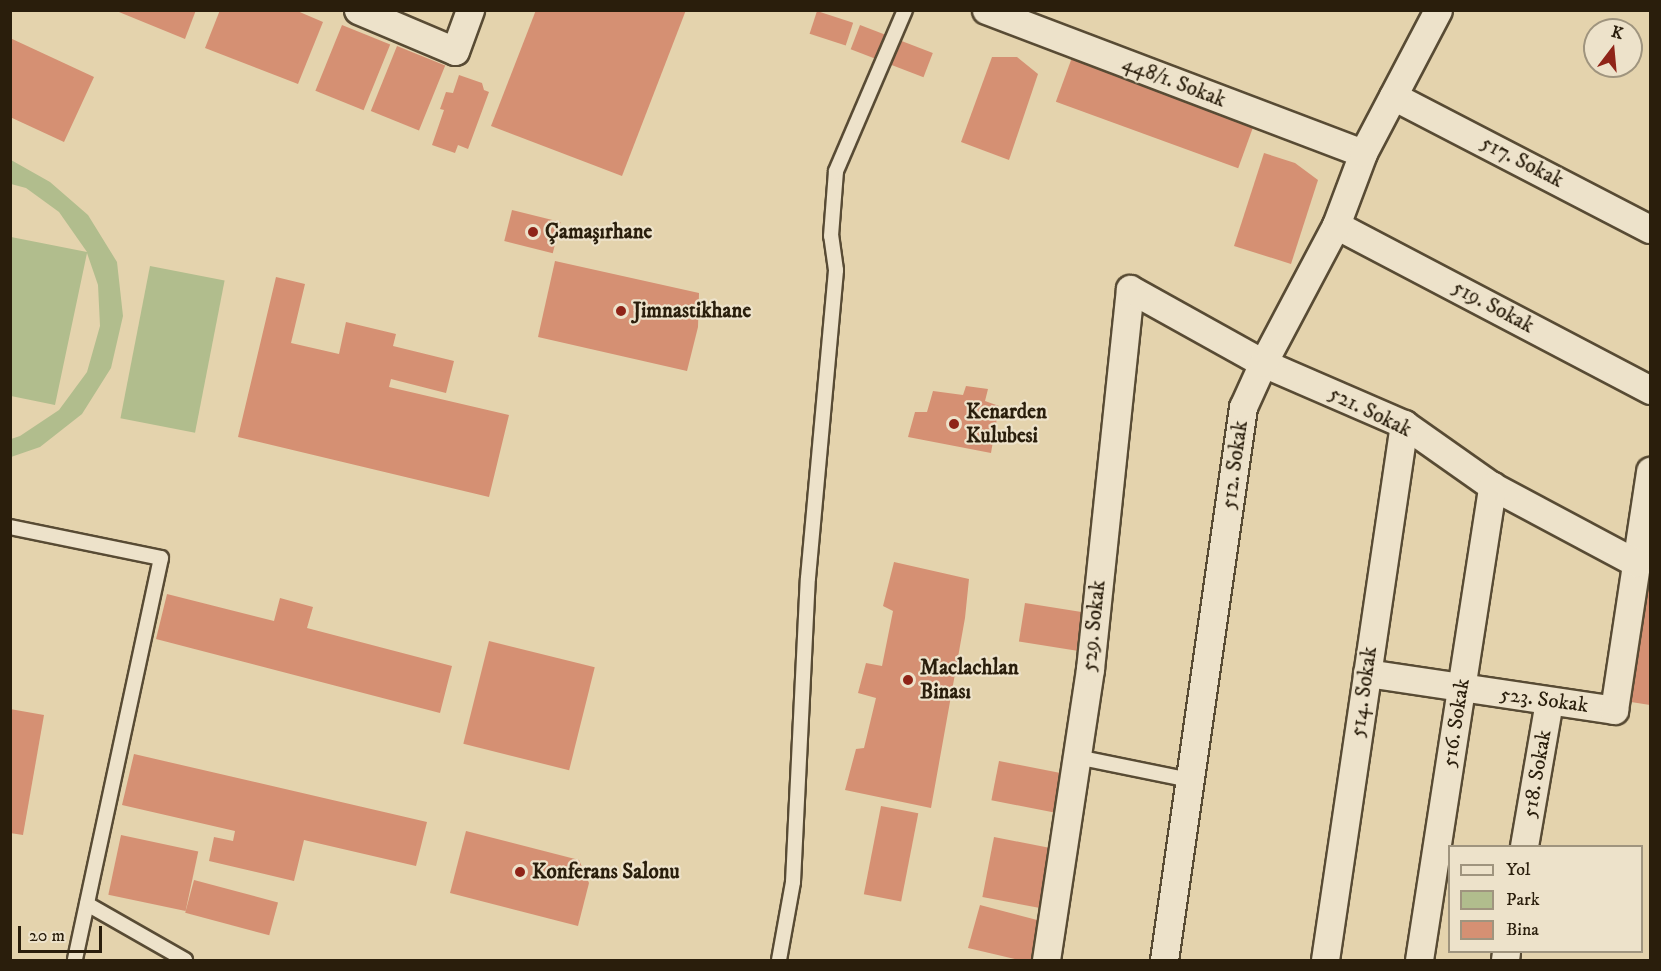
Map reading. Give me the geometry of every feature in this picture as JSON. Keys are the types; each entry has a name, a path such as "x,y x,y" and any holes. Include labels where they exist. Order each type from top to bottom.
{"street":[{"path":"358,10 455,51 470,10"},
{"name":"448/1. Sokak","path":"986,10 1363,153"},
{"name":"512. Sokak","path":"1164,960 1243,407 1263,363 1336,225 1363,153 1438,10"},
{"name":"517. Sokak","path":"1393,96 1650,229"},
{"name":"519. Sokak","path":"1336,225 1650,390"},
{"name":"521. Sokak","path":"1130,289 1263,363 1404,424 1492,486 1636,563"},
{"name":"529. Sokak","path":"1046,960 1090,669 1130,289"},
{"name":"514. Sokak","path":"1325,960 1404,424"},
{"path":"1636,563 1650,471"},
{"name":"516. Sokak","path":"1419,960 1492,486"},
{"name":"523. Sokak","path":"1367,673 1614,710 1636,563"},
{"name":"518. Sokak","path":"1524,845 1549,701"}],"lane":[{"path":"779,960 793,882 808,578 836,270 831,236 836,171 905,10"},
{"path":"10,527 161,558 75,960"},
{"path":"1077,757 1190,780"},
{"path":"87,904 185,960"}],"green space":[{"path":"11,160 50,182 88,215 117,262 123,316 111,368 82,414 40,447 11,457 11,439 20,436 59,410 87,372 100,326 98,285 87,253 55,405 11,396 11,237 87,252 59,212 26,188 11,184"},
{"path":"150,266 225,281 195,433 120,418"}],"building":[{"path":"114,10 196,10 185,39"},
{"path":"220,10 295,10 323,22 298,84 205,48"},
{"path":"536,10 686,10 622,176 491,126"},
{"path":"817,11 853,23 846,46 810,34"},
{"path":"342,25 390,44 364,110 315,91"},
{"path":"860,25 933,53 924,77 851,49"},
{"path":"10,38 94,77 64,142 10,117"},
{"path":"397,46 445,65 419,130 371,111"},
{"path":"1074,52 1256,118 1238,168 1056,102"},
{"path":"992,57 1017,57 1038,74 1009,160 961,142"},
{"path":"459,75 482,83 484,90 489,92 468,149 458,145 455,153 432,145 444,110 440,109 446,92 453,93"},
{"path":"1264,153 1295,163 1318,180 1291,264 1234,246"},
{"name":"Çamaşırhane","path":"512,210 561,222 553,253 504,241"},
{"name":"Jimnastikhane","path":"555,261 699,293 698,327 687,371 538,337"},
{"path":"276,277 305,284 291,343 339,354 346,322 396,334 393,346 454,361 446,393 391,379 389,387 509,415 489,497 238,437"},
{"name":"Kenarden Kulubesi","path":"966,386 988,389 985,401 999,406 991,453 908,437 915,412 927,412 933,391 963,395"},
{"name":"Maclachlan Binası","path":"894,562 969,579 965,618 931,808 845,790 856,749 864,748 876,698 858,693 866,663 882,666 893,611 883,606"},
{"path":"1650,576 1650,705 1631,702"},
{"path":"167,594 274,621 280,598 313,607 307,628 452,666 440,713 156,639"},
{"path":"1025,603 1086,613 1080,651 1019,642"},
{"path":"489,641 595,667 569,770 463,744"},
{"path":"10,709 44,715 23,835 10,833"},
{"path":"134,754 427,822 416,866 304,840 294,881 209,861 214,837 233,841 235,831 122,805"},
{"path":"999,761 1062,773 1054,812 991,800"},
{"path":"881,806 918,813 901,902 864,894"},
{"name":"Konferans Salonu","path":"466,831 579,860 589,883 578,926 450,893"},
{"path":"121,835 198,851 186,911 108,895"},
{"path":"994,837 1053,848 1041,908 982,897"},
{"path":"194,880 278,903 269,935 185,913"},
{"path":"980,905 1041,921 1031,960 1019,960 968,948"}],"place":[{"name":"Çamaşırhane","path":"533,232"},
{"name":"Jimnastikhane","path":"621,311"},
{"name":"Kenarden Kulubesi","path":"954,424"},
{"name":"Maclachlan Binası","path":"908,680"},
{"name":"Konferans Salonu","path":"520,872"}]}
